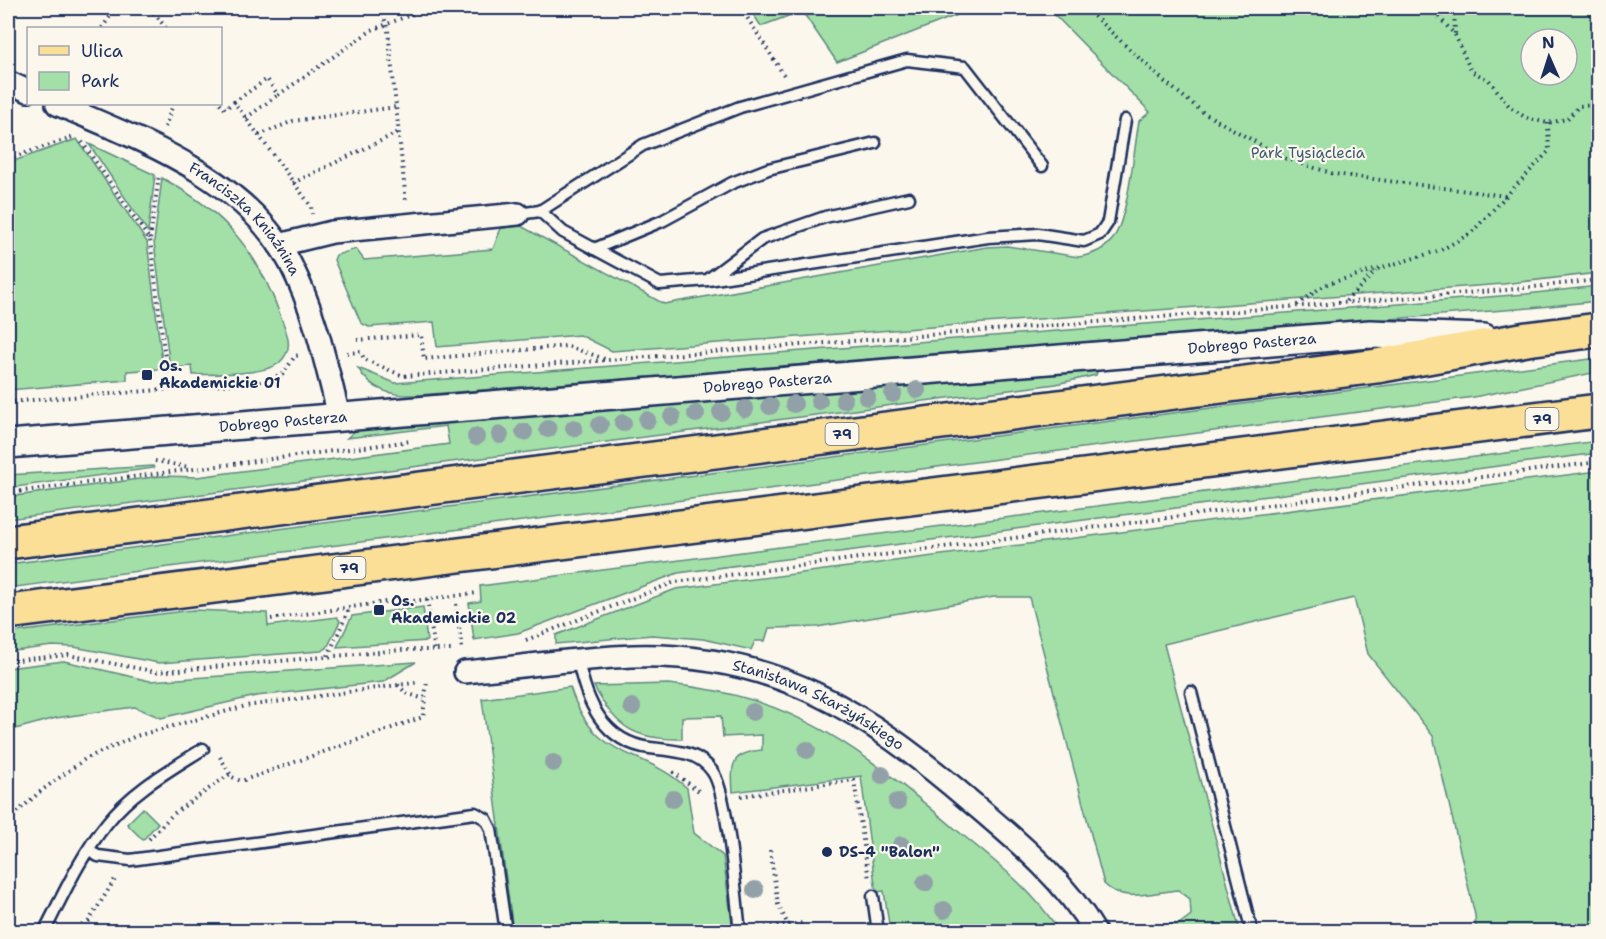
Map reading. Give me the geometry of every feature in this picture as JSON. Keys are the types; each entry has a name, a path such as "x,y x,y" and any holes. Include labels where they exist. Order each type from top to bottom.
{"main road":[{"name":"79","path":"8,542 1377,366 1527,339 1599,330"},
{"name":"79","path":"8,612 1599,411"}],"street":[{"path":"8,82 27,91"},
{"name":"Franciszka Kniaźnina","path":"59,105 158,149 204,175 237,200 279,245 304,293 324,354 339,416"},
{"path":"279,245 332,232 518,214"},
{"name":"Dobrego Pasterza","path":"8,444 1370,334 1527,339"},
{"name":"Stanisława Skarżyńskiego","path":"465,672 633,656 717,661 758,670 817,693 884,733 931,767 1034,856 1081,909 1095,932"}],"lane":[{"path":"518,214 540,211 644,146 740,107 907,60 965,67 1042,166"},
{"path":"540,211 563,232 660,284 708,280 988,237 1038,234 1077,242 1092,239 1104,228 1110,214 1125,120"},
{"path":"594,249 662,221 732,183 768,169 875,143"},
{"path":"708,280 762,239 825,217 909,198"},
{"path":"578,660 583,686 591,704 612,733 637,746 679,751 700,759 718,779 740,932"},
{"path":"1191,692 1252,932"},
{"path":"44,932 72,878 108,822 150,783 203,749"},
{"path":"89,851 98,856 130,860 475,813 486,819 491,830 506,932"},
{"path":"873,896 878,932"}],"path":[{"path":"103,27 116,8"},
{"path":"150,8 165,27"},
{"path":"381,8 396,107 406,197"},
{"path":"246,118 372,30 428,8"},
{"path":"741,8 784,73 788,93"},
{"path":"1085,8 1165,82 1204,113 1284,158 1334,174 1506,196"},
{"path":"1431,8 1455,35 1471,70 1489,80 1509,106 1526,118 1548,123 1567,119 1579,106 1599,105"},
{"path":"1454,8 1455,35"},
{"path":"222,105 225,109 267,79 278,95"},
{"path":"234,102 310,206"},
{"path":"164,128 173,105"},
{"path":"259,135 293,121 396,107"},
{"path":"1297,306 1324,285 1441,250 1472,233 1549,151 1548,123"},
{"path":"293,183 399,132"},
{"path":"8,159 78,135 150,240"},
{"path":"160,172 150,240 170,389"},
{"path":"1345,303 1377,270"},
{"path":"350,352 361,352 364,358 403,376 1345,303 1599,280"},
{"path":"357,340 421,335 424,358 567,346 609,360"},
{"path":"8,402 269,380 283,374 294,356 300,356"},
{"path":"8,493 415,441"},
{"path":"553,629 675,582 1599,462"},
{"path":"271,619 349,609 375,603 427,600 478,593"},
{"path":"427,600 435,651"},
{"path":"456,604 465,672"},
{"path":"328,656 349,609"},
{"path":"8,661 68,655 157,672 402,650"},
{"path":"203,749 214,749 230,774 241,781 423,717 427,680"},
{"path":"397,685 406,693 424,699"},
{"path":"82,932 130,860 173,814 230,774"},
{"path":"722,797 854,780 873,896"},
{"path":"770,850 778,904 788,925"},
{"path":"778,926 803,923"}],"green space":[{"path":"749,8 975,8 837,62 802,11 761,26"},
{"name":"Park Tysiąclecia","path":"1048,8 1598,8 1598,273 1503,284 612,351 580,335 437,347 434,322 369,327 361,323 334,260 336,255 356,249 364,260 493,249 501,228 521,226 664,304 987,247 1007,246 1079,257 1105,247 1118,231 1126,201 1139,121 1150,112"},
{"path":"77,139 147,242 163,369 127,371 127,380 8,390 8,163"},
{"path":"89,144 155,175 148,232"},
{"path":"162,178 184,191 221,219 249,253 272,293 287,335 287,352 279,363 262,370 225,374 193,375 192,366 170,368 154,242"},
{"path":"1598,286 1598,301 1530,308 419,395 400,395 384,391 370,382 358,368 395,383 1526,294"},
{"path":"1598,358 1598,372 1474,397 8,588 8,564"},
{"path":"1098,369 1096,375 1056,384 8,519 8,497 161,476 197,477 449,444 446,426 347,438 358,428"},
{"path":"1598,441 1598,453 678,573 518,633 474,640 469,603 481,601 480,586"},
{"path":"153,466 154,468 8,488 8,475"},
{"path":"1598,471 1598,931 1476,931 1475,915 1433,736 1368,654 1354,598 1164,644 1240,931 1127,931 1129,928 1179,924 1191,915 1190,899 1178,890 1139,895 1120,894 1104,884 1029,597 994,597 817,627 769,628 765,641 755,641 751,650 703,639 652,635 556,644 556,635 676,589"},
{"path":"423,607 427,641 337,647 352,616"},
{"path":"193,610 267,613 268,626 337,617 340,621 327,648 321,651 159,663 74,647 52,646 8,652 8,633"},
{"path":"64,661 150,681 416,662 383,682 256,696 161,718 135,707 111,710 56,718 8,731 8,668"},
{"path":"668,684 714,691 755,701 827,732 892,777 1000,866 1038,903 1059,931 890,931 884,891 876,892 861,776 733,792 732,774 735,761 744,754 762,750 762,735 723,737 721,716 682,717 682,739 666,739 639,734 629,729 610,712 594,686"},
{"path":"570,687 580,712 592,729 620,750 670,774 687,788 694,833 723,856 733,931 513,931 482,699"},
{"path":"143,808 158,823 143,840 127,824"}],"place":[{"name":"Os. Akademickie 01","path":"147,375"},
{"name":"Os. Akademickie 02","path":"379,610"},
{"name":"DS-4 \"Balon\"","path":"827,852"}]}
